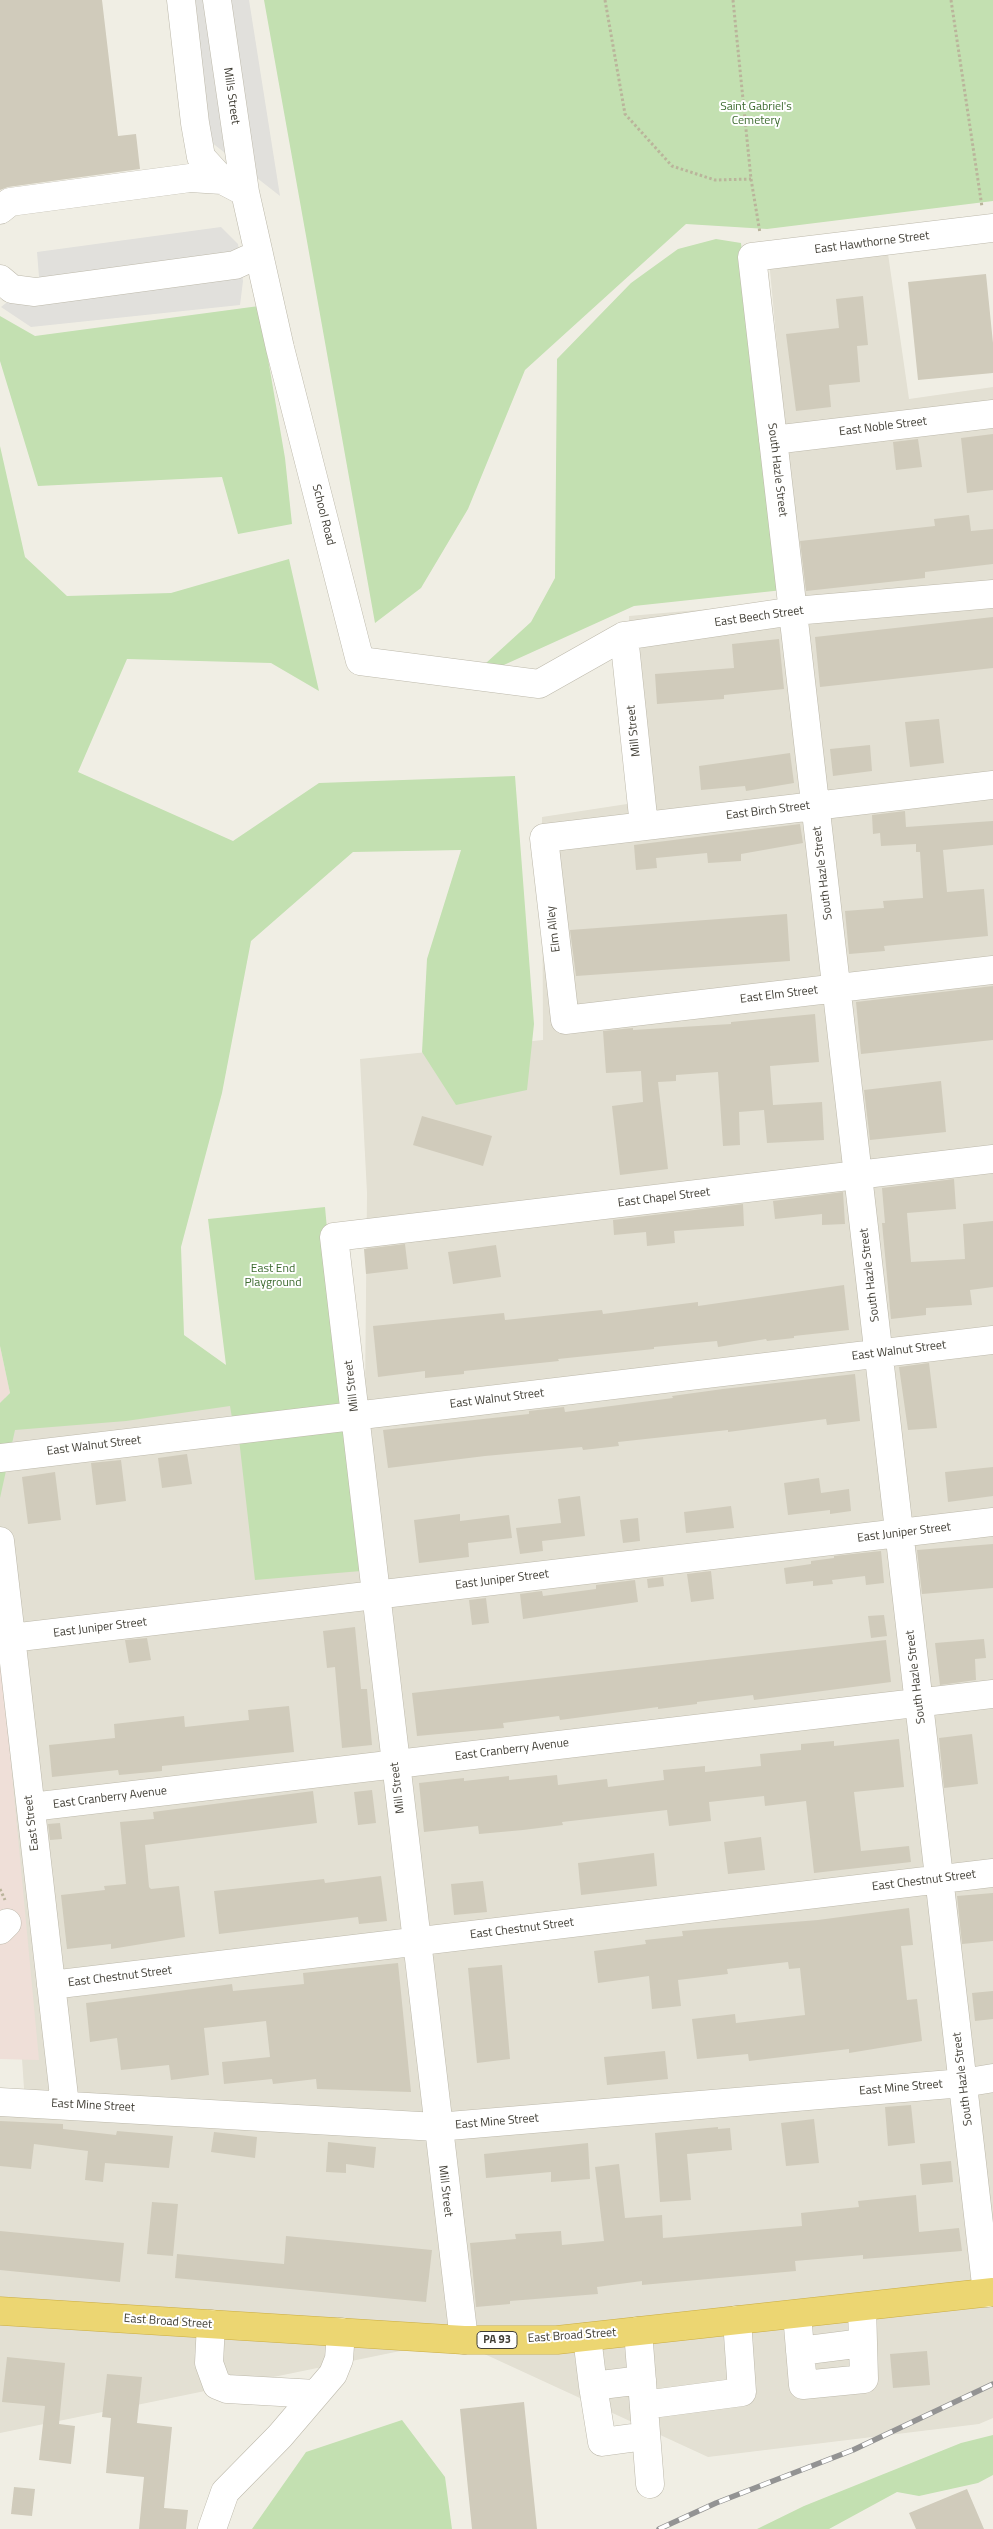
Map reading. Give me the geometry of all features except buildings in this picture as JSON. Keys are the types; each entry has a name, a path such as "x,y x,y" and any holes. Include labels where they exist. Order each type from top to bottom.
{"highway":[{"name":"East Broad Street","path":"0,2315 211,2324 464,2340 557,2340 990,2293"}],"street":[{"path":"181,0 195,123 201,157 234,186"},
{"name":"Mills Street","path":"217,0 234,186"},
{"path":"0,210 10,202 190,178 234,186"},
{"name":"School Road","path":"234,186 259,254 280,348 360,661 539,684"},
{"name":"East Hawthorne Street","path":"757,256 989,229"},
{"path":"0,279 12,289 35,292 235,265 259,254"},
{"name":"South Hazle Street","path":"757,256 773,440 963,2083 990,2293"},
{"name":"East Noble Street","path":"773,440 993,414"},
{"name":"East Beech Street","path":"539,684 624,636 794,611 993,594"},
{"name":"Mill Street","path":"624,636 644,826"},
{"name":"East Birch Street","path":"544,838 993,785"},
{"name":"Elm Alley","path":"544,838 565,1020"},
{"name":"East Elm Street","path":"565,1020 993,970"},
{"name":"East Chapel Street","path":"334,1236 993,1159"},
{"name":"Mill Street","path":"334,1236 437,2128 464,2340"},
{"name":"East Walnut Street","path":"0,1458 993,1340"},
{"name":"East Juniper Street","path":"6,1638 993,1522"},
{"name":"East Street","path":"0,1541 6,1638 31,1807 65,2104"},
{"name":"East Cranberry Avenue","path":"31,1807 993,1694"},
{"name":"East Chestnut Street","path":"51,1985 993,1873"},
{"name":"East Mine Street","path":"0,2102 65,2104 437,2128 963,2083 993,2078"},
{"path":"797,2314 803,2385 864,2379 862,2307"},
{"path":"593,2386 643,2392 742,2392 737,2320"},
{"path":"211,2324 209,2363 217,2385 227,2389 316,2394"},
{"path":"638,2331 650,2484"},
{"path":"212,2529 225,2492 280,2436 333,2374 339,2359 341,2332"},
{"path":"587,2337 602,2442 646,2436"},
{"path":"800,2351 863,2342"}],"path":[{"path":"605,0 625,114 672,166 715,180 751,179"},
{"path":"733,0 751,179 758,215 757,256"},
{"path":"951,0 989,229"}],"shaded area":[{"path":"192,0 249,0 280,196 211,142"},
{"path":"221,227 238,244 243,281 240,305 31,327 1,307 39,277 37,252"},
{"path":"887,247 909,399 993,387 993,2418 979,2424 708,2457 454,2340 0,2433 0,2103 25,2103 0,1733 0,1398 365,1395 367,1193 360,1059 543,1040 542,817 627,804 629,616 801,601 769,260"},
{"path":"0,1346 10,1393 0,1403"},
{"path":"0,1646 39,2060 0,2059"}],"green space":[{"name":"Saint Gabriel's Cemetery","path":"264,0 993,0 993,201 767,229 686,224 525,370 468,509 421,588 375,623"},
{"path":"716,239 741,243 783,590 634,606 495,669 486,663 531,622 555,578 557,359 631,283 678,249"},
{"path":"259,306 285,458 292,524 238,534 222,477 38,486 0,361 0,316 35,336"},
{"name":"East End Playground","path":"0,446 25,557 67,596 171,593 289,559 319,691 271,663 127,659 78,772 233,841 319,783 515,776 534,1024 527,1090 456,1105 422,1052 427,959 461,850 353,852 251,941 222,1093 181,1247 184,1335 226,1365 208,1219 325,1207 343,1404 232,1418 230,1406 126,1421 15,1430 0,1498 0,1403 10,1393 0,1346"},
{"path":"347,1427 361,1571 255,1580 239,1439"},
{"path":"402,2420 445,2477 452,2529 252,2529 306,2452"},
{"path":"993,2435 993,2475 978,2483 919,2496 897,2492 829,2529 757,2529 804,2506 961,2443"}],"railway":[{"path":"659,2529 716,2503 853,2450 993,2384"}]}
